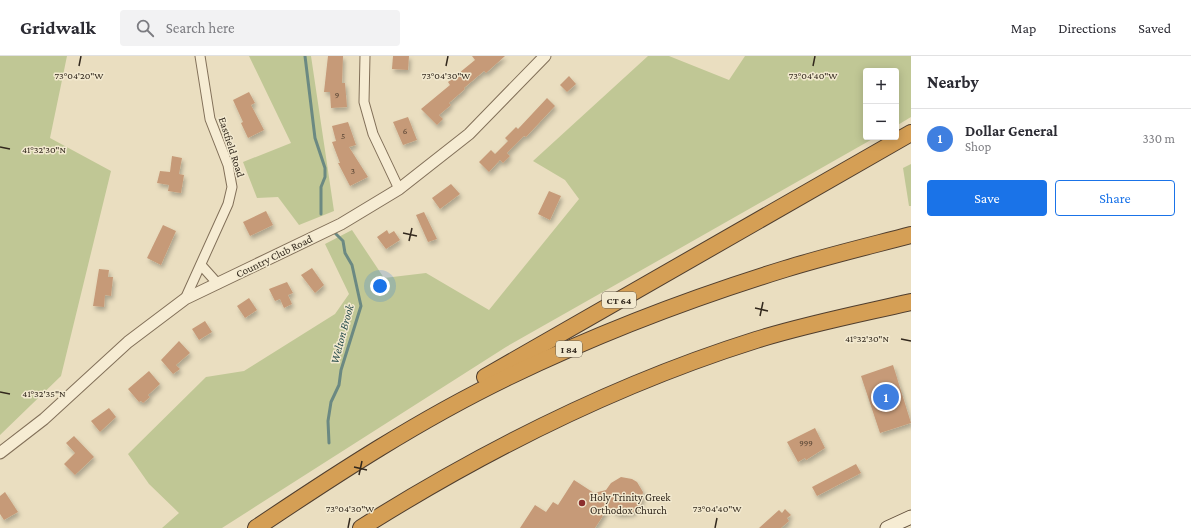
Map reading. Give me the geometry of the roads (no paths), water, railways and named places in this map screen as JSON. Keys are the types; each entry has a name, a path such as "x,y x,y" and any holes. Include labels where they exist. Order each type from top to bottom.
{"highway":[{"name":"CT 64","path":"333,476 412,421 452,396 911,133"},
{"name":"I 84","path":"256,528 333,476 415,426 463,400 553,356 600,336 739,284 787,268 911,235"},
{"path":"361,528 490,452 562,416 620,390 680,366 755,340 802,326 911,301"}],"main road":[{"path":"887,528 911,517"}],"street":[{"name":"Eastfield Road","path":"186,299 228,204 232,187 228,165 210,119 200,56"},
{"path":"365,56 364,102 373,134 399,189"},
{"name":"Country Club Road","path":"0,453 44,419 128,342 186,299 341,224 399,189 469,134 545,56"},
{"path":"201,265 218,284"}],"waterway":[{"name":"Welton Brook","path":"305,56 315,138 325,168 325,177 321,187 321,214"},
{"name":"Welton Brook","path":"329,443 328,421 331,402 339,385 341,370 361,306 352,265 345,253 343,241 335,233"}],"place":[{"name":"Dollar General","path":"886,397"},
{"name":"Holy Trinity Greek Orthodox Church","path":"582,503"}]}
